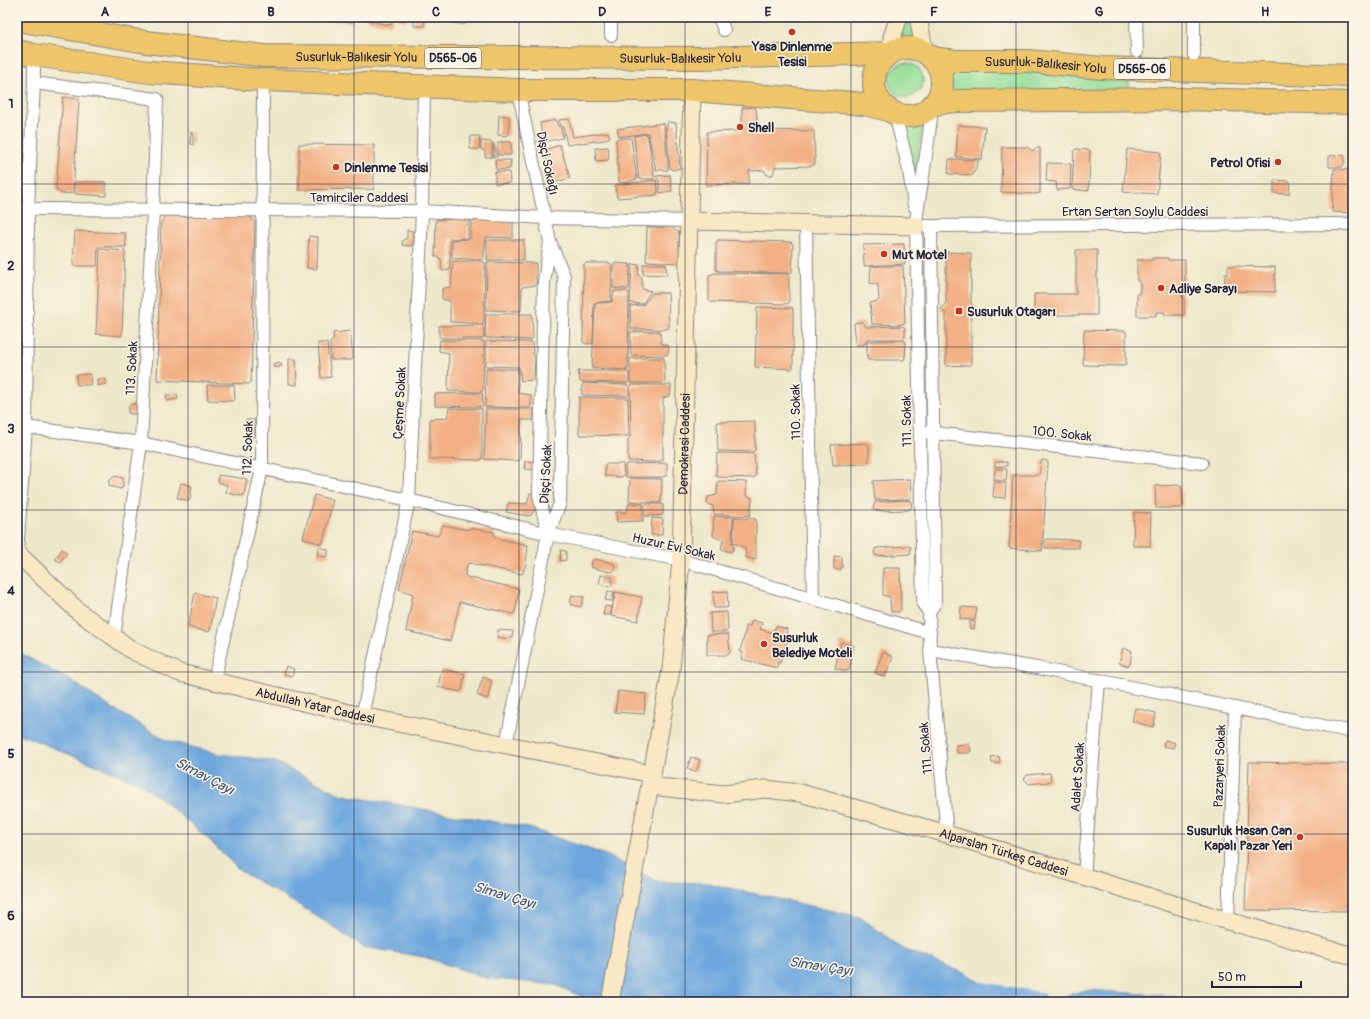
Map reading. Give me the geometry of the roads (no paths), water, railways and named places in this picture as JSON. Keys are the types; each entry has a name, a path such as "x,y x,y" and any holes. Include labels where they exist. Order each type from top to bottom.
{"highway":[{"name":"Susurluk-Balıkesir Yolu","path":"17,20 146,42 265,56 697,58 891,53 908,48 928,55 956,61 1028,61 1102,68 1353,76"},
{"name":"Susurluk-Balıkesir Yolu","path":"25,53 149,72 263,80 518,90 692,90 865,104 905,116 915,116 932,106 945,102 958,101 1178,99 1353,103"},
{"path":"891,53 880,64 875,74 874,85 877,96 883,105 892,112"},
{"path":"928,55 937,65 941,74 942,84 940,94 932,106"}],"street":[{"path":"611,17 611,35"},
{"path":"719,17 724,30"},
{"path":"891,53 892,37 898,17"},
{"path":"918,17 928,55"},
{"path":"1136,17 1137,52"},
{"path":"1194,17 1194,55"},
{"path":"17,553 26,427 28,209 34,83 25,53"},
{"name":"112. Sokak","path":"214,682 262,469 263,80"},
{"name":"113. Sokak","path":"34,83 156,99 153,210 141,443 114,637"},
{"name":"Çeşme Sokak","path":"362,716 409,500 422,211 424,87"},
{"name":"Dişçi Sokağı","path":"518,90 550,242"},
{"name":"Demokrasi Caddesi","path":"610,1002 671,670 681,560 692,90"},
{"path":"921,225 923,168 929,143 932,106"},
{"path":"892,112 909,170 921,225"},
{"name":"Tamirciler Caddesi","path":"28,209 422,211 545,218 689,221"},
{"path":"689,221 921,225"},
{"name":"110. Sokak","path":"806,224 813,599"},
{"name":"Ertan Sertan Soylu Caddesi","path":"921,225 1353,224"},
{"name":"111. Sokak","path":"921,225 920,432 923,604 929,612 930,650 947,834"},
{"name":"111. Sokak","path":"921,225 933,433 935,603 929,612"},
{"name":"Dişçi Sokak","path":"548,534 539,495 544,282 550,242"},
{"name":"Dişçi Sokak","path":"548,534 560,503 564,276 550,242"},
{"path":"17,436 26,427"},
{"name":"Huzur Evi Sokak","path":"26,427 141,443 409,500 548,534 681,560 930,634"},
{"name":"100. Sokak","path":"920,432 1202,463"},
{"path":"506,745 548,534"},
{"name":"Abdullah Yatar Caddesi","path":"17,553 79,612 133,651 180,673 362,716 506,745 650,785"},
{"path":"930,650 1037,668 1353,732"},
{"name":"Adalet Sokak","path":"1084,876 1098,680"},
{"name":"Pazaryeri Sokak","path":"1228,921 1235,708"},
{"name":"Alparslan Türkeş Caddesi","path":"650,785 724,794 765,789 800,792 947,834 1228,921 1353,956"}],"water":[{"path":"17,650 73,682 110,707 166,740 219,754 273,761 342,795 529,828 606,855 659,882 707,883 860,917 903,949 969,975 1006,1002 593,1002 556,985 486,978 425,957 363,947 309,911 240,871 206,837 159,797 137,782 17,733"},
{"path":"1086,990 1174,996 1183,1002 1044,1002"}],"waterway":[{"name":"Simav Çayı","path":"967,990 1037,1002"}],"place":[{"name":"Yasa Dinlenme Tesisi","path":"792,32"},
{"name":"Shell","path":"740,127"},
{"name":"Petrol Ofisi","path":"1278,162"},
{"name":"Dinlenme Tesisi","path":"336,167"},
{"name":"Mut Motel","path":"884,254"},
{"name":"Adliye Sarayı","path":"1161,288"},
{"name":"Susurluk Otagarı","path":"959,311"},
{"name":"Susurluk Belediye Moteli","path":"764,644"},
{"name":"Susurluk Hasan Can Kapalı Pazar Yeri","path":"1300,837"}]}
